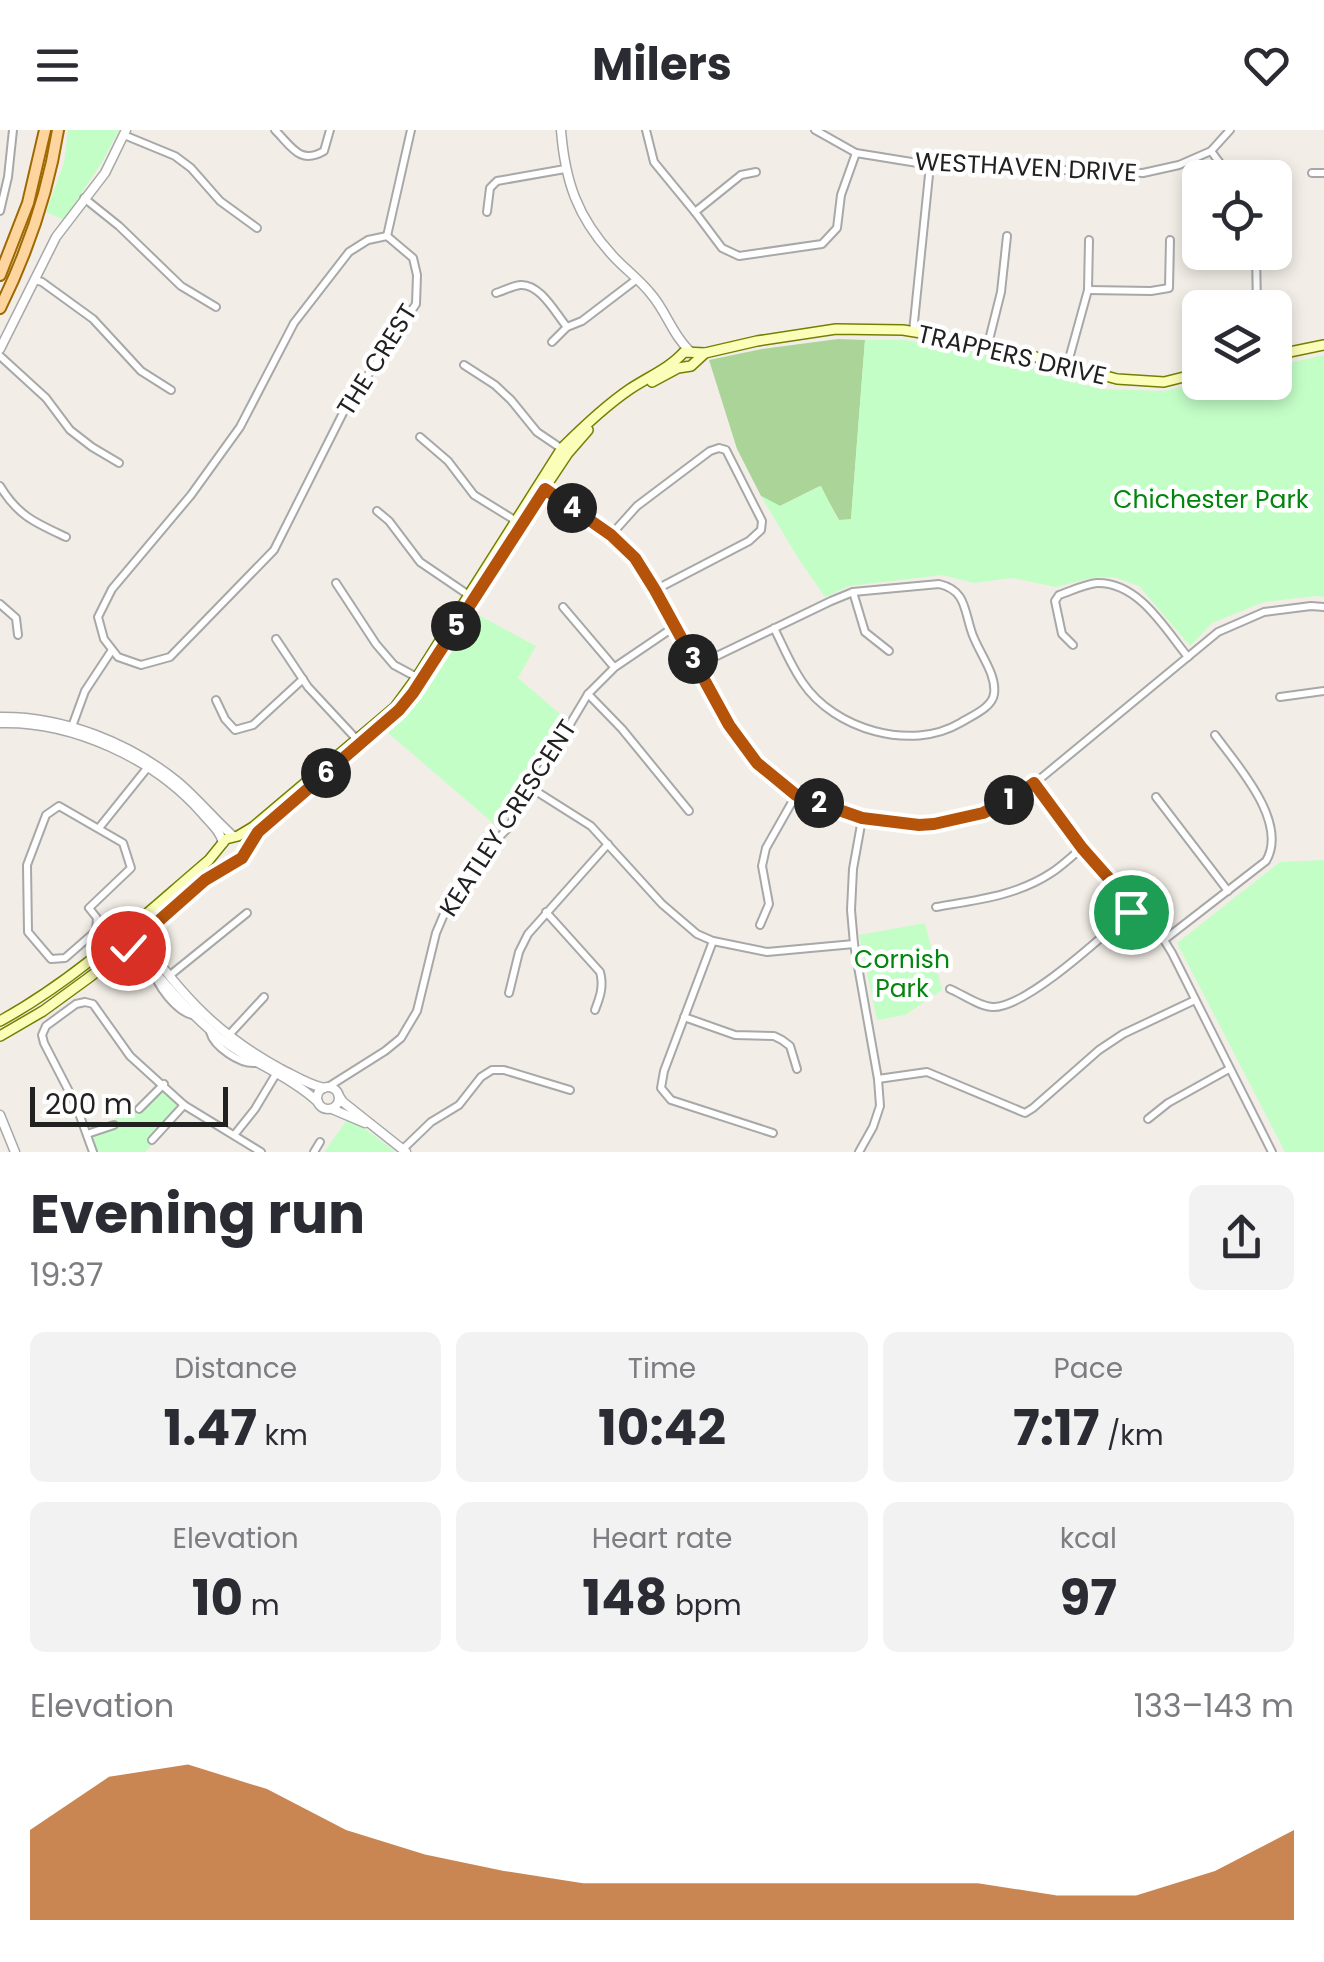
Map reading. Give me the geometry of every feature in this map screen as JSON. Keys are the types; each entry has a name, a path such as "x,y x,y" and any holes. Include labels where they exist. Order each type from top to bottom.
{"main road":[{"path":"0,275 28,202 45,130"},
{"path":"0,308 38,218 58,130"},
{"name":"TRAPPERS DRIVE","path":"236,836 254,827 399,710 565,451 613,407 689,355 836,330 913,332 988,344 1116,379 1164,382 1182,378"},
{"path":"1292,352 1324,346"},
{"name":"TRAPPERS DRIVE","path":"246,850 258,832 359,742"},
{"path":"0,1022 66,978 209,860 222,844 236,836 245,842 242,858 205,880 43,1011 0,1036"},
{"path":"222,844 224,856 235,860"}],"street":[{"path":"0,211 2,178 13,130"},
{"path":"275,130 300,156 312,158 324,151 330,130"},
{"path":"70,729 85,692 112,650 104,640 98,617 112,590 192,496 240,427 294,323 349,252 368,240 387,236 411,130"},
{"path":"561,130 572,194 593,232 653,295 689,355"},
{"path":"646,130 654,162 722,248 739,256 822,244 837,228 841,195 856,153"},
{"name":"WESTHAVEN DRIVE","path":"815,130 856,153 930,166 1143,174 1179,165 1211,151 1230,130"},
{"path":"119,463 70,430 46,398 0,352 56,237 105,173 125,132 175,156 220,201 257,228"},
{"path":"1211,151 1218,160"},
{"path":"913,332 930,166"},
{"path":"487,212 490,188 497,181 565,169"},
{"path":"695,212 741,176 756,172"},
{"path":"1312,173 1324,173"},
{"path":"84,198 181,286 216,307"},
{"name":"THE CREST","path":"112,650 118,657 142,665 170,657 274,550 345,409 416,304 418,275 413,258 387,236"},
{"path":"988,344 1001,292 1007,236"},
{"path":"1066,367 1088,290 1090,240"},
{"path":"1088,290 1170,288 1170,240"},
{"path":"552,342 567,327 582,322 637,279"},
{"path":"35,280 93,319 141,371 171,390"},
{"path":"496,293 527,286 538,292 567,327"},
{"path":"464,365 495,385 537,432 565,451"},
{"path":"420,437 448,461 474,496 519,523"},
{"path":"611,535 637,506 710,451 726,450 762,521 760,530 749,541 655,590"},
{"path":"0,486 9,502 28,520 66,537"},
{"path":"542,487 611,535 635,558 729,725 757,763 796,795 862,818 919,825 949,822 996,807 1034,783 1218,632 1264,612 1324,607"},
{"path":"377,511 420,562 471,596"},
{"path":"336,583 394,665 419,678"},
{"path":"1073,644 1062,634 1055,602 1058,595 1094,583 1112,585 1134,594 1188,657"},
{"path":"696,666 774,628 831,601 854,592 940,584 952,586 960,596 975,644 994,679 991,704 954,726 924,736 888,734 853,724 828,709 804,685 774,628"},
{"path":"854,592 865,632 889,651"},
{"path":"0,604 16,618 18,634"},
{"path":"563,607 614,667"},
{"name":"KEATLEY CRESCENT","path":"326,1088 394,1045 406,1032 416,1011 436,933 450,900 475,862 508,828 588,694 614,667 674,627"},
{"path":"276,639 303,679 359,742"},
{"path":"216,700 225,719 235,730 243,730 303,679"},
{"path":"1280,697 1324,691"},
{"path":"588,694 689,810"},
{"path":"0,720 16,717 70,729 126,749 200,802 236,836"},
{"path":"1164,940 1266,861 1272,845 1261,799 1215,735"},
{"path":"99,828 149,766"},
{"path":"149,766 196,806 221,835 222,844"},
{"path":"1034,783 1082,848 1164,940 1272,1152"},
{"path":"531,788 592,826 662,904 697,934 712,941 768,952 854,944"},
{"path":"760,925 769,904 762,866 766,848 796,795"},
{"path":"1156,797 1228,891"},
{"path":"59,806 99,828 123,843 131,868 89,908 97,918 96,931 65,958 51,959 28,932 27,865 46,814 59,806"},
{"path":"859,1152 880,1106 851,910 862,818"},
{"path":"509,993 519,952 528,934 608,844"},
{"path":"936,908 1002,896 1052,872 1082,848"},
{"path":"950,988 991,1008 1011,1004 1080,955 1135,908"},
{"path":"546,912 600,972 601,993 595,1010"},
{"path":"167,978 247,914"},
{"path":"127,929 151,965 155,979 185,1014 196,1016"},
{"path":"135,940 210,1030 279,1071 322,1107 382,1132"},
{"path":"712,941 661,1088 671,1100 774,1133"},
{"path":"151,965 256,1063 338,1095 405,1150 431,1122 458,1106 481,1077 492,1070 570,1090"},
{"path":"226,1038 264,998"},
{"path":"878,1079 926,1072 1025,1112 1123,1034 1195,1000"},
{"path":"94,1152 42,1035 46,1026 76,1004 85,1002 93,1004 130,1056 184,1106 261,1152"},
{"path":"684,1016 735,1035 774,1036 790,1046 797,1068"},
{"path":"210,1030 212,1040 227,1051 247,1064 256,1063"},
{"path":"1148,1119 1229,1069"},
{"path":"235,1134 279,1071"},
{"path":"331,1109 338,1103 344,1076"},
{"path":"139,1109 164,1084"},
{"path":"318,1102 319,1092 326,1088"},
{"path":"152,1140 184,1106"},
{"path":"0,1115 13,1152"},
{"path":"0,1125 13,1152"},
{"path":"86,1134 114,1125"},
{"path":"314,1152 320,1142"}],"green space":[{"path":"68,130 119,130 64,220 46,212 64,163"},
{"path":"838,339 865,340 851,520 839,520 820,486 780,506 761,496 737,449 709,360"},
{"name":"Chichester Park","path":"865,340 904,340 974,351 1102,389 1163,391 1182,387 1182,400 1292,400 1292,362 1324,355 1324,597 1264,602 1212,623 1190,646 1139,586 1114,577 1096,577 1056,587 1012,578 974,583 942,575 849,586 825,597 761,496 780,506 821,486 838,520 851,519"},
{"path":"473,612 536,646 518,678 565,718 494,824 387,732 428,687"},
{"path":"1324,860 1324,1152 1285,1152 1177,943 1280,862"},
{"name":"Cornish Park","path":"925,923 942,990 905,1015 877,1020 859,935"},
{"path":"163,1090 176,1101 177,1107 149,1139 153,1144 145,1152 98,1152 92,1141 94,1136 115,1127 114,1120 131,1108 138,1115"},
{"path":"349,1117 396,1152 324,1152"}],"route":[{"path":"128,948 205,880 242,858 258,832 399,710 545,489 611,535 635,558 729,725 757,763 796,795 862,818 919,825 983,813 1034,783 1082,848 1135,908 1131,912"}]}
